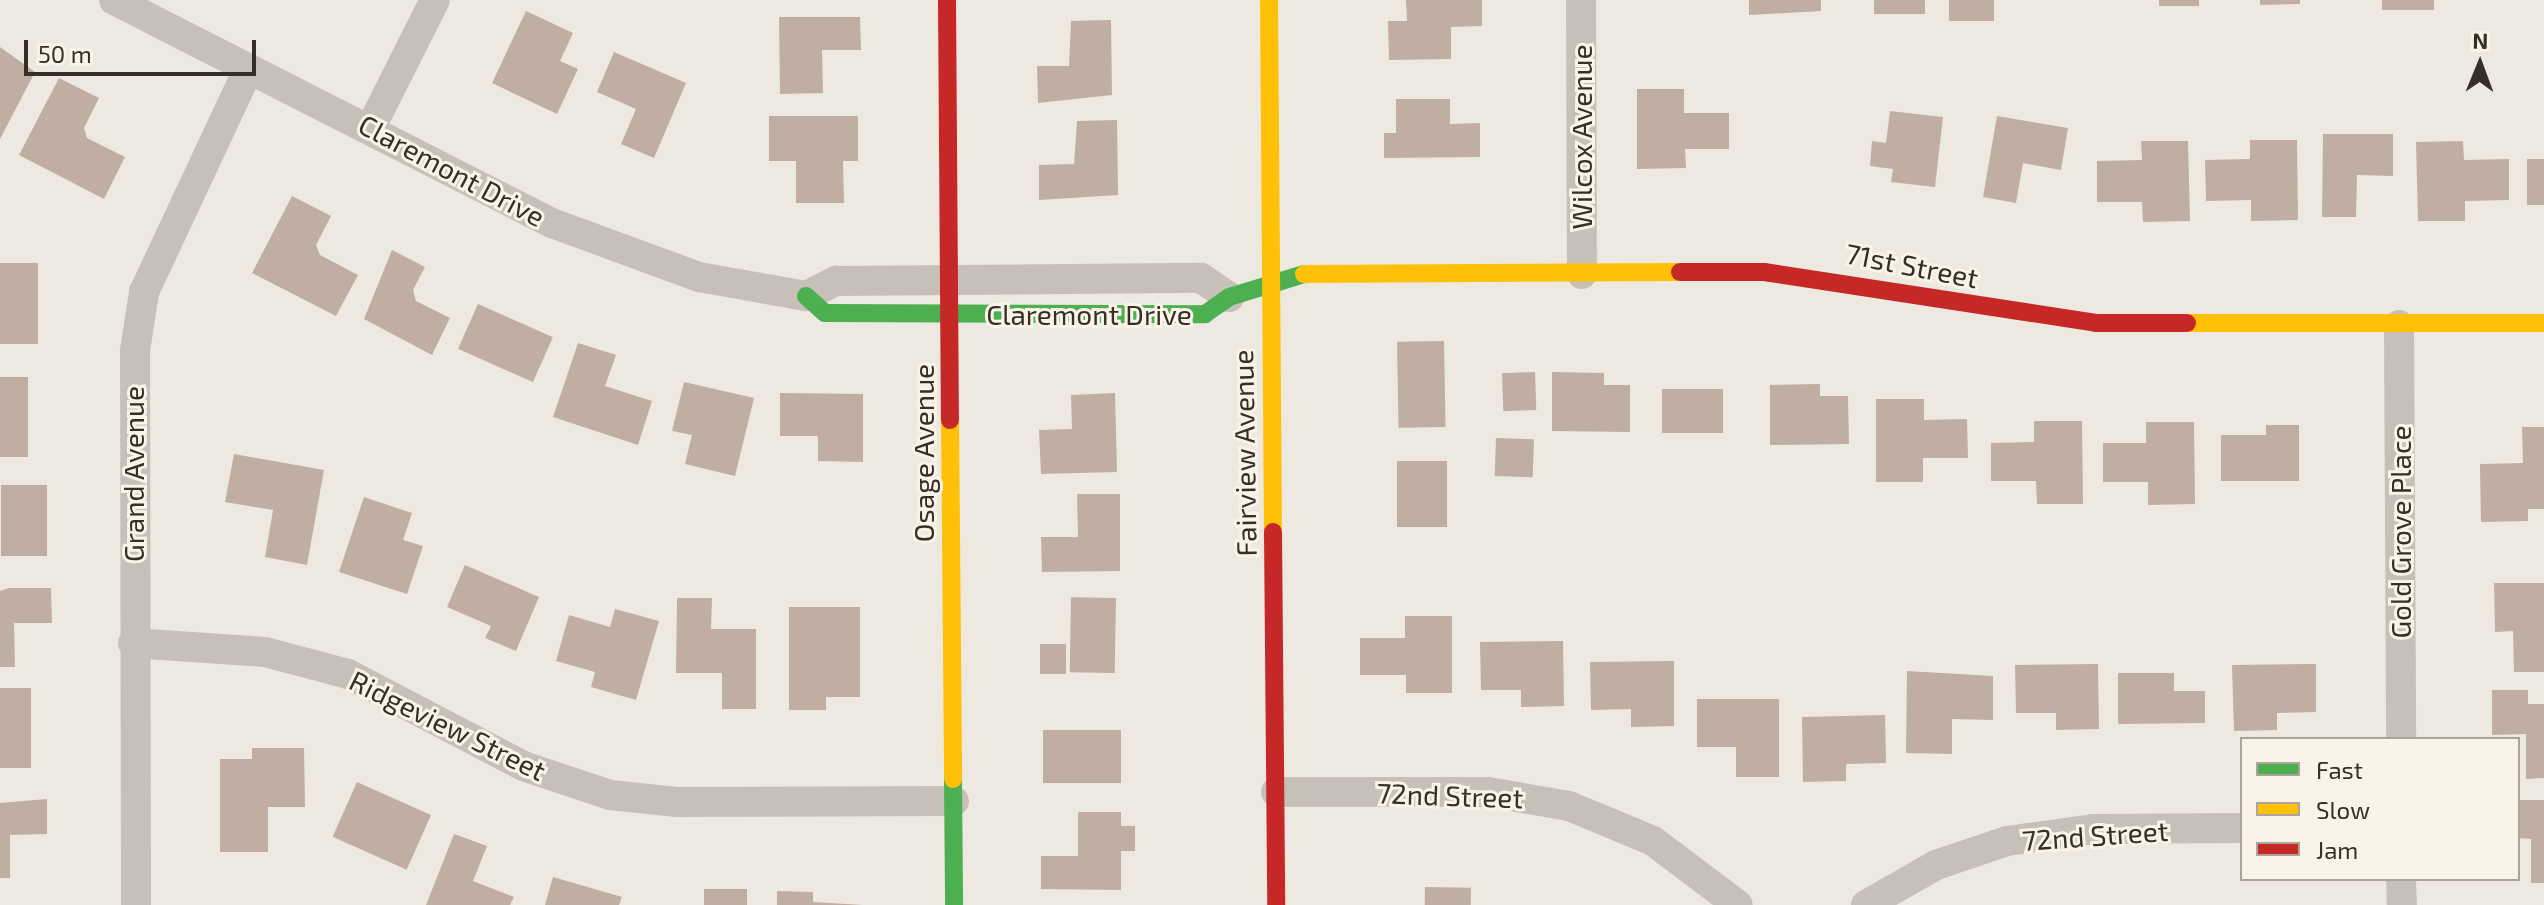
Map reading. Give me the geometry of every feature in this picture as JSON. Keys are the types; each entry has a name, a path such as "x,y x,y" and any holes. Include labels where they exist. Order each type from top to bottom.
{"street":[{"name":"Claremont Drive","path":"114,0 626,256 806,296 825,313 1205,314 1229,297 1270,285"},
{"path":"371,127 435,0"},
{"name":"Osage Avenue","path":"947,0 954,905"},
{"name":"Fairview Avenue","path":"1269,0 1276,905"},
{"name":"Wilcox Avenue","path":"1581,0 1582,274"},
{"name":"Grand Avenue","path":"136,905 133,392 144,292 249,68"},
{"name":"71st Street","path":"1270,285 1303,274 1822,276 2096,323 2544,323"},
{"name":"Claremont Drive","path":"806,296 836,281 1201,278 1229,297"},
{"name":"Gold Grove Place","path":"2399,325 2401,737"},
{"name":"Ridgeview Street","path":"133,643 265,652 348,674 523,766 610,795 677,802 954,801"},
{"name":"72nd Street","path":"1276,792 1535,797 1653,841 1738,905"},
{"name":"72nd Street","path":"1866,905 1936,865 2007,841 2093,829 2240,828"},
{"path":"2401,881 2402,905"}],"building":[{"path":"1406,0 1482,0 1482,26 1451,27 1451,59 1389,60 1388,21 1407,21"},
{"path":"1749,0 1821,0 1821,11 1749,15"},
{"path":"1874,0 1925,0 1925,14 1874,14"},
{"path":"1949,0 1994,0 1994,21 1949,21"},
{"path":"2159,0 2199,0 2199,6 2159,6"},
{"path":"2260,0 2300,0 2300,4 2260,5"},
{"path":"2382,0 2434,0 2434,10 2382,10"},
{"path":"526,11 573,33 560,61 578,69 557,114 492,83"},
{"path":"779,17 860,17 861,50 822,50 823,93 780,94"},
{"path":"1111,20 1112,95 1038,103 1037,66 1069,66 1071,21"},
{"path":"0,47 35,72 0,139"},
{"path":"614,52 686,83 654,158 621,144 636,109 597,92"},
{"path":"59,78 99,98 84,128 87,138 125,157 104,199 19,155"},
{"path":"1637,89 1684,89 1684,113 1729,113 1729,149 1685,149 1686,168 1637,169"},
{"path":"1396,99 1450,99 1450,124 1480,123 1480,157 1384,158 1384,133 1396,133"},
{"path":"1890,111 1943,117 1935,187 1891,182 1893,169 1870,166 1872,141 1886,143"},
{"path":"769,116 858,116 858,161 843,161 844,203 796,203 796,161 769,161"},
{"path":"1997,116 2068,128 2061,170 2023,163 2016,203 1983,197"},
{"path":"1117,120 1118,195 1039,200 1039,165 1074,164 1077,121"},
{"path":"2323,134 2393,134 2393,176 2357,175 2356,217 2322,217"},
{"path":"2250,140 2297,140 2298,220 2251,221 2251,200 2206,201 2205,160 2250,159"},
{"path":"2141,141 2188,141 2190,221 2143,222 2142,202 2097,202 2097,161 2142,160"},
{"path":"2463,141 2464,160 2509,159 2509,200 2465,201 2465,221 2418,221 2416,142"},
{"path":"2527,159 2544,159 2544,205 2527,205"},
{"path":"292,196 331,216 316,245 320,255 358,275 336,316 252,273"},
{"path":"392,250 425,267 413,290 416,301 450,318 432,355 364,319"},
{"path":"0,263 38,263 38,344 0,344"},
{"path":"478,304 553,337 533,382 458,349"},
{"path":"1444,341 1446,427 1399,428 1397,342"},
{"path":"578,343 616,355 605,386 652,401 638,445 553,417"},
{"path":"1535,372 1536,410 1503,411 1502,373"},
{"path":"1552,372 1604,373 1604,385 1630,385 1630,432 1552,431"},
{"path":"0,377 28,377 28,457 0,457"},
{"path":"684,382 754,398 735,476 685,464 692,435 672,431"},
{"path":"1820,384 1820,396 1848,396 1849,444 1770,445 1770,385"},
{"path":"1662,389 1723,389 1723,433 1662,433"},
{"path":"780,393 863,394 863,462 818,461 818,436 780,436"},
{"path":"1115,393 1117,472 1041,474 1039,430 1072,429 1071,395"},
{"path":"1876,399 1924,399 1924,420 1967,419 1968,458 1923,458 1923,482 1876,482"},
{"path":"2034,421 2082,421 2083,504 2037,504 2036,481 1991,481 1991,443 2034,442"},
{"path":"2146,422 2194,422 2195,504 2148,505 2148,482 2103,482 2103,443 2146,443"},
{"path":"2266,425 2299,425 2299,481 2221,481 2221,435 2266,435"},
{"path":"2522,427 2544,427 2544,509 2528,509 2528,521 2481,522 2480,464 2523,463"},
{"path":"1496,438 1534,439 1533,477 1495,476"},
{"path":"234,454 324,470 307,565 265,557 273,510 225,502"},
{"path":"1397,461 1447,461 1447,527 1397,527"},
{"path":"1,485 47,485 47,556 1,556"},
{"path":"1077,494 1120,494 1120,571 1042,572 1041,537 1078,537"},
{"path":"364,497 412,513 403,540 423,546 407,594 339,572"},
{"path":"465,565 539,597 516,651 485,638 491,626 447,607"},
{"path":"2494,583 2544,583 2544,672 2514,672 2513,631 2495,632"},
{"path":"9,588 51,588 52,623 14,623 15,667 0,667 0,591"},
{"path":"1071,597 1116,598 1115,673 1070,672"},
{"path":"677,598 712,598 711,629 756,629 756,709 722,709 722,673 676,673"},
{"path":"789,607 860,607 860,697 826,697 826,710 789,710"},
{"path":"615,609 659,621 636,700 591,687 595,672 556,661 569,615 610,627"},
{"path":"1405,616 1452,616 1452,693 1406,693 1406,675 1360,675 1360,638 1405,638"},
{"path":"1563,641 1564,706 1521,707 1521,690 1481,690 1480,642"},
{"path":"1040,644 1066,644 1066,674 1040,674"},
{"path":"1674,661 1674,726 1631,727 1631,709 1591,710 1590,662"},
{"path":"2098,664 2099,729 2056,730 2056,713 2016,713 2015,665"},
{"path":"2316,664 2316,712 2277,713 2277,730 2234,731 2232,665"},
{"path":"1907,671 1993,676 1993,720 1952,719 1952,754 1906,753"},
{"path":"2118,673 2174,673 2174,691 2205,691 2205,723 2118,724"},
{"path":"0,688 31,688 31,768 0,768"},
{"path":"2492,690 2528,690 2528,704 2544,704 2544,778 2526,779 2526,734 2492,735"},
{"path":"1697,699 1779,699 1779,777 1736,777 1736,747 1697,747"},
{"path":"1885,715 1886,763 1846,764 1846,781 1803,782 1802,717"},
{"path":"1043,730 1121,730 1121,783 1043,783"},
{"path":"252,748 304,748 305,807 268,807 268,852 220,852 220,759 252,759"},
{"path":"357,782 431,815 407,870 333,837"},
{"path":"47,799 47,834 10,835 10,878 0,878 0,803"},
{"path":"2520,800 2544,800 2544,883 2531,883 2531,839 2520,838"},
{"path":"1078,812 1121,812 1121,826 1135,826 1135,851 1121,851 1121,890 1041,889 1041,856 1078,856"},
{"path":"454,834 487,846 473,881 514,897 510,905 426,905"},
{"path":"553,877 622,897 619,905 545,905"},
{"path":"1425,887 1471,888 1471,905 1425,905"},
{"path":"704,889 747,889 747,905 704,905"},
{"path":"777,891 813,892 813,902 863,905 777,905"}],"traffic: fast":[{"path":"806,296 825,313 1205,314 1229,297 1304,274"},
{"path":"953,779 954,905"}],"traffic: slow":[{"path":"1269,0 1273,532"},
{"path":"1304,274 1680,272"},
{"path":"2187,323 2544,323"},
{"path":"950,420 953,779"}],"traffic: jam":[{"path":"947,0 950,420"},
{"path":"1680,272 1764,272 2096,323 2187,323"},
{"path":"1273,532 1276,905"}]}
